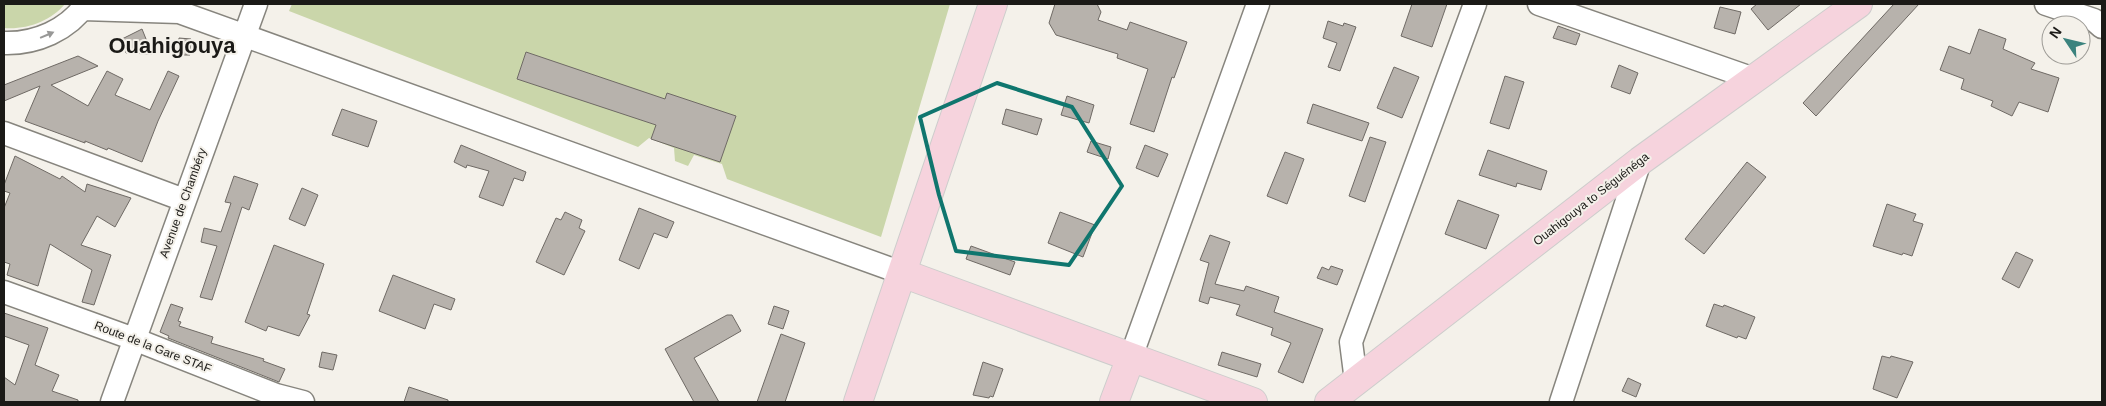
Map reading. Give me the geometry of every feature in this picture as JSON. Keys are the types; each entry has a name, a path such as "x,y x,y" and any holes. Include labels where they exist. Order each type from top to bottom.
{"main road":[{"path":"858,402 993,4"},
{"name":"Ouahigouya to Séguénéga","path":"1329,402 1640,161 1858,4"},
{"path":"902,273 1253,402"},
{"path":"1114,402 1131,357"}],"street":[{"name":"Avenue de Chambéry","path":"112,402 256,4"},
{"path":"1131,357 1258,4"},
{"path":"1356,381 1351,342 1475,4"},
{"path":"1538,4 1754,79"},
{"path":"2046,4 2094,20 2102,27"},
{"path":"4,43 15,44 34,40 52,33 69,23 84,6 174,8 244,36 902,273"},
{"path":"4,133 184,200"},
{"path":"1561,402 1640,161"},
{"name":"Route de la Gare STAF","path":"4,292 134,338 277,399 303,402"}],"highlighted area":[{"path":"997,83 1072,107 1122,186 1069,265 956,251 939,195 920,117"}],"green space":[{"path":"4,4 65,4 45,20 29,26 4,28"},
{"path":"292,4 950,4 881,237 727,179 722,164 694,155 688,166 675,161 674,148 649,138 638,147 289,11"}],"building":[{"path":"1055,4 1097,4 1101,12 1098,20 1127,30 1130,22 1187,42 1174,78 1172,77 1154,132 1130,124 1148,69 1117,58 1118,54 1056,35 1049,23"},
{"path":"1412,4 1447,4 1432,47 1401,36"},
{"path":"1757,4 1801,4 1768,30 1751,9"},
{"path":"1894,4 1919,4 1816,116 1803,103"},
{"path":"1720,7 1741,12 1735,34 1714,28"},
{"path":"1328,21 1343,26 1344,23 1356,27 1340,71 1328,67 1337,43 1323,38"},
{"path":"1558,26 1580,34 1576,45 1553,38"},
{"path":"142,29 152,54 126,53 122,39"},
{"path":"1979,29 2006,39 2003,49 2035,63 2031,69 2059,78 2048,112 2019,102 2012,116 1991,106 1993,101 1961,89 1964,79 1940,70 1949,46 1970,54"},
{"path":"179,38 191,39 190,55 178,55"},
{"path":"526,52 665,99 667,93 736,116 720,162 651,139 656,125 517,79"},
{"path":"78,56 98,66 51,85 88,106 107,71 123,79 115,95 150,110 168,71 179,76 158,121 142,162 108,148 107,150 85,141 85,143 25,121 40,86 4,101 4,85"},
{"path":"1619,65 1638,73 1630,94 1611,87"},
{"path":"1394,67 1419,77 1402,118 1377,108"},
{"path":"1505,76 1524,82 1509,129 1490,123"},
{"path":"1067,96 1094,105 1089,123 1061,115"},
{"path":"1313,104 1369,123 1362,141 1307,123"},
{"path":"342,109 377,121 368,147 332,135"},
{"path":"1006,109 1042,119 1037,135 1002,124"},
{"path":"1370,137 1386,142 1365,202 1349,196"},
{"path":"1091,141 1111,147 1108,159 1087,152"},
{"path":"461,145 526,172 523,181 514,178 503,206 479,197 489,171 467,165 466,168 454,162"},
{"path":"1145,145 1168,154 1158,177 1136,168"},
{"path":"1488,150 1547,171 1541,190 1517,183 1516,187 1479,175"},
{"path":"1285,152 1304,159 1287,204 1267,196"},
{"path":"15,156 60,179 62,176 85,192 87,184 131,198 115,227 97,216 81,245 111,255 94,305 82,302 92,270 50,244 38,286 7,275 10,264 4,262 4,208 10,193 4,191 4,185"},
{"path":"1747,162 1766,177 1704,254 1685,239"},
{"path":"234,176 258,184 249,210 242,207 212,300 200,297 217,246 201,242 204,228 221,232 231,203 225,202"},
{"path":"302,188 318,195 305,226 289,219"},
{"path":"1458,200 1499,215 1486,249 1445,234"},
{"path":"1887,204 1916,214 1913,221 1923,224 1912,256 1903,253 1902,255 1873,246"},
{"path":"639,208 674,222 667,238 654,233 639,269 619,260"},
{"path":"565,212 582,220 579,228 585,231 564,275 536,262 556,218 561,220"},
{"path":"1060,212 1095,225 1083,257 1048,243"},
{"path":"1210,235 1230,242 1215,284 1244,291 1246,286 1279,297 1274,312 1323,329 1303,383 1278,372 1291,343 1271,335 1273,328 1236,315 1240,305 1210,297 1208,304 1199,301 1209,263 1200,260"},
{"path":"274,245 324,264 307,314 310,315 299,336 268,326 266,331 245,322"},
{"path":"971,246 1015,262 1010,275 966,259"},
{"path":"2016,252 2033,260 2019,288 2002,279"},
{"path":"1331,266 1343,270 1337,285 1317,278 1322,267 1329,270"},
{"path":"393,275 455,299 451,310 434,304 425,329 379,311"},
{"path":"171,304 183,308 178,321 181,322 179,326 213,337 211,343 264,359 263,361 285,369 279,382 168,338 169,336 160,332"},
{"path":"1714,304 1723,307 1724,305 1755,317 1746,339 1738,336 1737,338 1706,326"},
{"path":"774,306 789,311 783,329 768,324"},
{"path":"4,313 48,328 35,365 59,375 52,391 78,400 78,402 4,402 4,377 15,385 29,345 4,336"},
{"path":"727,315 732,315 741,331 694,358 719,402 694,402 665,349"},
{"path":"781,334 805,343 785,402 757,402"},
{"path":"322,352 337,355 333,370 319,367"},
{"path":"1222,352 1261,364 1257,377 1218,365"},
{"path":"1882,356 1890,358 1891,356 1913,362 1897,398 1873,389"},
{"path":"983,362 1003,369 993,397 990,396 989,398 973,395"},
{"path":"1628,378 1641,384 1636,397 1622,391"},
{"path":"409,387 448,400 448,402 404,402"}],"district":[{"name":"Ouahigouya","path":"172,45"}]}
